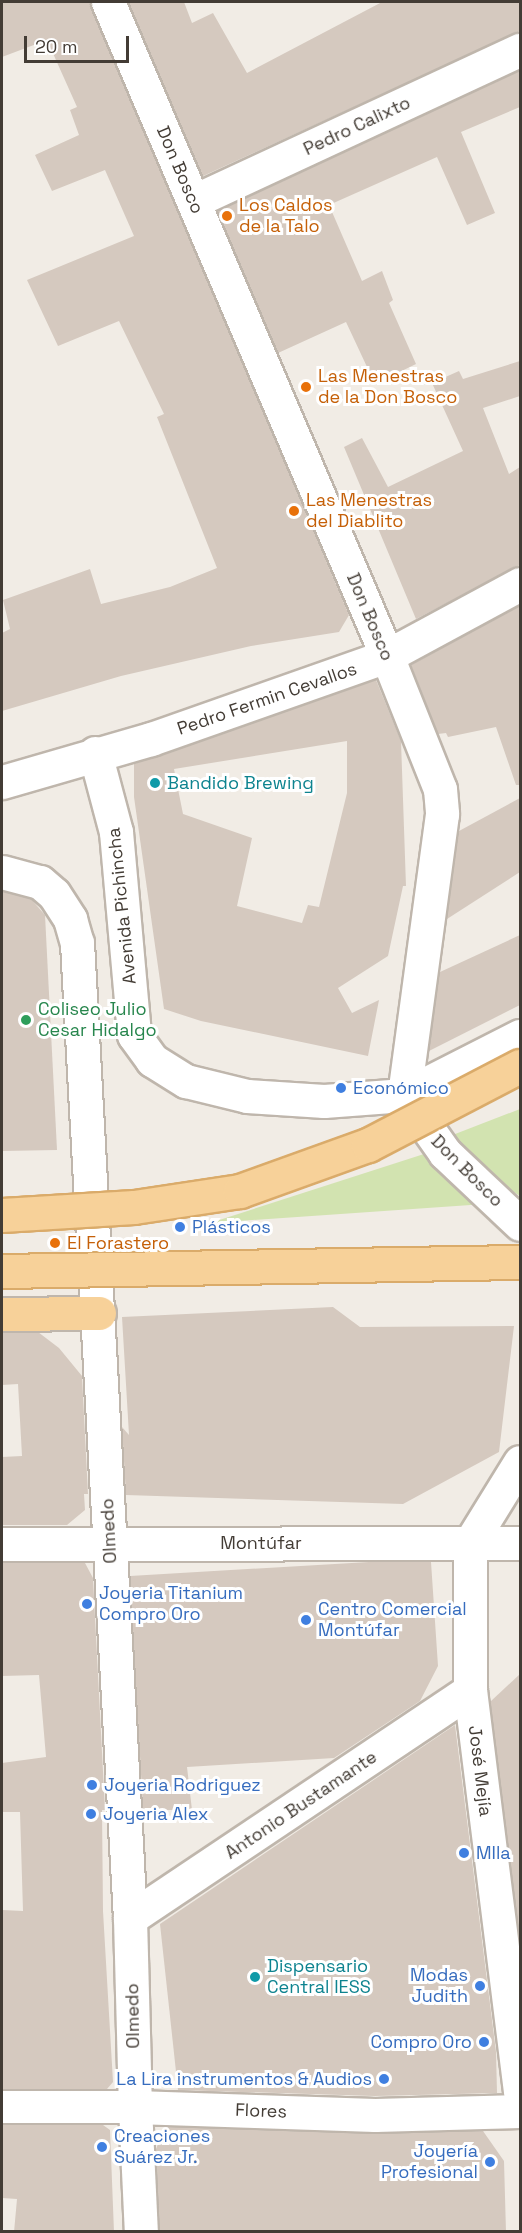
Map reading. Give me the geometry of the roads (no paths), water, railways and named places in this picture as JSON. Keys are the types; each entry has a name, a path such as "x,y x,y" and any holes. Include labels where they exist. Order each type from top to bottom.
{"main road":[{"path":"2,1215 134,1207 240,1191 368,1145 520,1066"},
{"path":"2,1271 520,1262"},
{"path":"2,1314 99,1313"}],"street":[{"name":"Don Bosco","path":"108,2 431,763 442,814 404,1095 445,1153 520,1224"},
{"name":"Pedro Calixto","path":"194,201 520,50"},
{"name":"Pedro Fermin Cevallos","path":"2,782 94,753 151,739 387,656 520,584"},
{"name":"Avenida Pichincha","path":"94,753 116,832 134,1035 152,1060 186,1081 248,1096 324,1101 404,1095 520,1036"},
{"name":"Olmedo","path":"2,872 40,882 54,894 70,919 77,942 99,1313 130,1918 141,2232"},
{"path":"470,1543 520,1462"},
{"path":"470,1543 520,1507"},
{"name":"José Mejía","path":"470,1543 470,1690 520,2092"},
{"name":"Montúfar","path":"2,1544 520,1543"},
{"name":"Antonio Bustamante","path":"130,1918 470,1690"},
{"name":"Flores","path":"2,2107 135,2107 375,2115 520,2111"}],"place":[{"name":"Los Caldos de la Talo","path":"227,216"},
{"name":"Las Menestras de la Don Bosco","path":"306,387"},
{"name":"Las Menestras del Diablito","path":"294,511"},
{"name":"Bandido Brewing","path":"155,783"},
{"name":"Coliseo Julio Cesar Hidalgo","path":"26,1020"},
{"name":"Económico","path":"341,1088"},
{"name":"Plásticos","path":"180,1227"},
{"name":"El Forastero","path":"55,1243"},
{"name":"Joyeria Titanium Compro Oro","path":"87,1604"},
{"name":"Centro Comercial Montúfar","path":"306,1620"},
{"name":"Joyeria Rodriguez","path":"92,1785"},
{"name":"Joyeria Alex","path":"91,1814"},
{"name":"MIla","path":"464,1853"},
{"name":"Dispensario Central IESS","path":"255,1977"},
{"name":"Modas Judith","path":"480,1986"},
{"name":"Compro Oro","path":"484,2042"},
{"name":"La Lira instrumentos & Audios","path":"384,2079"},
{"name":"Creaciones Suárez Jr.","path":"102,2147"},
{"name":"Joyería Profesional","path":"490,2162"}]}
